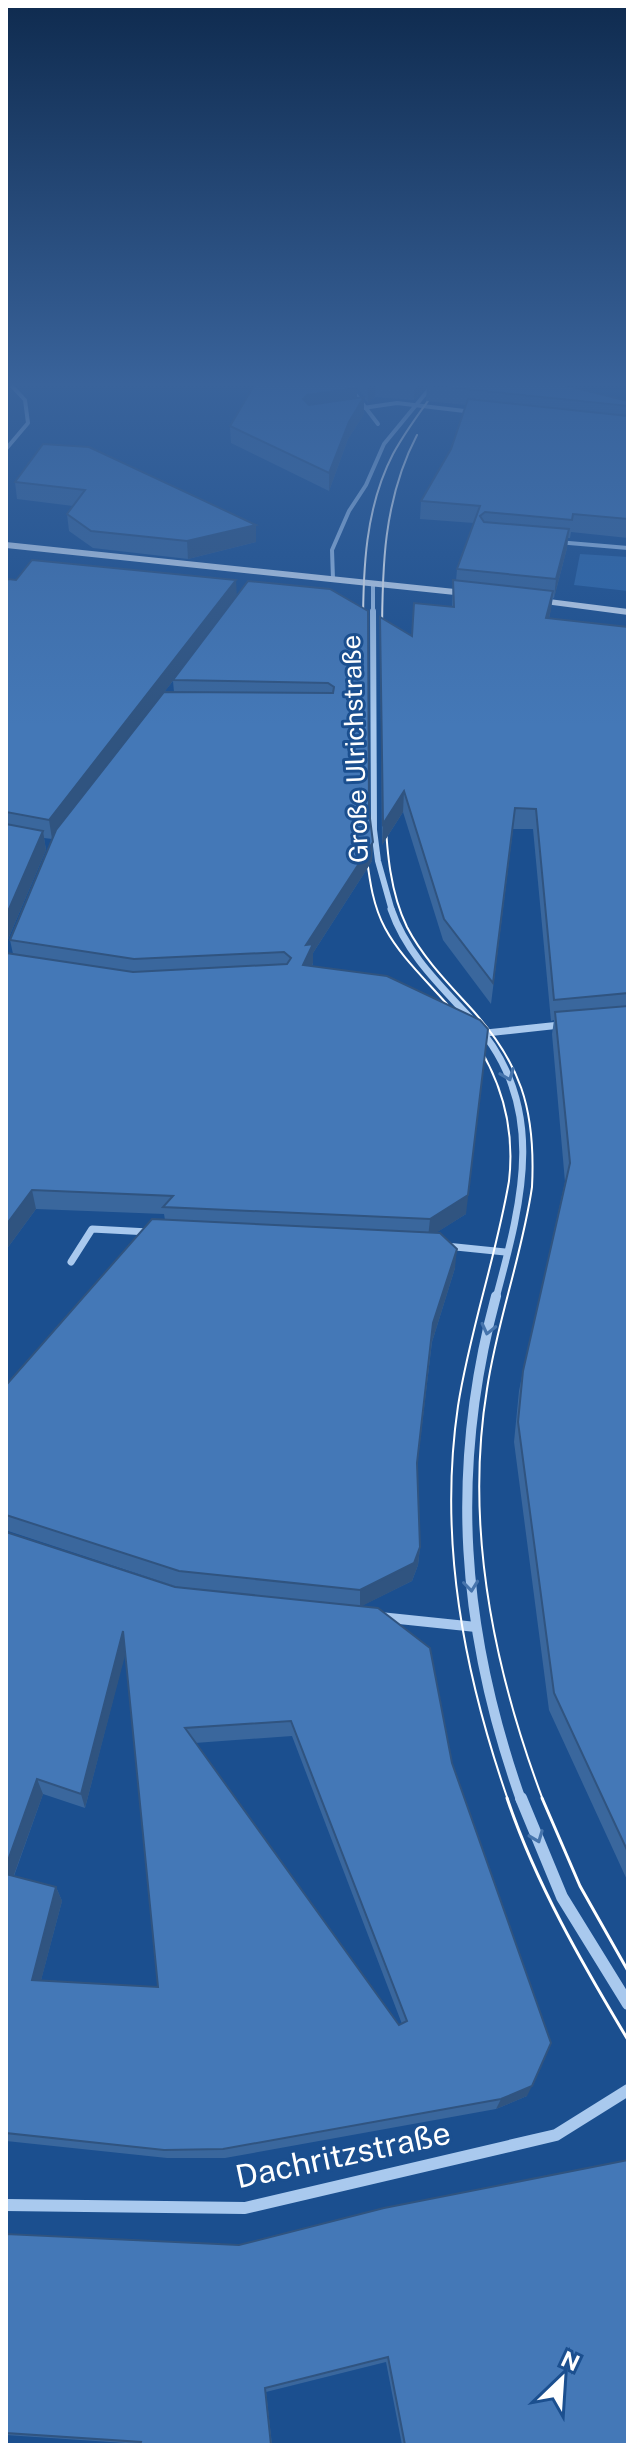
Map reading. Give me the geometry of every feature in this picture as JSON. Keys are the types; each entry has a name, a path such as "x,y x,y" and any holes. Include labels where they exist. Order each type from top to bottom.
{"street":[{"path":"333,579 332,550 359,496"},
{"path":"554,541 628,548"},
{"path":"6,545 259,577 333,579 482,595"},
{"name":"Große Ulrichstraße","path":"373,584 375,835 384,894 409,948 486,1033 504,1065 520,1109 525,1146 522,1188 473,1394 466,1469 466,1543 476,1627 490,1698 514,1778 554,1882 628,2004"},
{"path":"522,599 628,612"},
{"path":"486,1033 574,1024"},
{"path":"71,1262 92,1229 155,1232"},
{"path":"440,1246 505,1252"},
{"path":"367,1616 476,1627"},
{"name":"Dachritzstraße","path":"6,2205 245,2208 556,2135 628,2090"}],"shaded area":[{"path":"580,554 628,557 628,591 574,585"}],"building":[{"path":"80,496 195,496 256,525 187,541 91,531 67,514"},
{"path":"424,496 628,496 628,519 573,514 572,520 485,512 480,516 484,522 569,529 556,579 457,569 480,506 421,501"},
{"path":"32,560 236,580 49,820 6,812 6,581 16,580"},
{"path":"453,580 553,591 546,618 628,627 628,993 554,1000 536,809 515,808 493,983 444,919 404,791 383,824 380,617 412,636 414,603 454,607"},
{"path":"248,581 330,589 368,611 369,811 373,842 306,945 313,944 303,965 387,976 480,1020 488,1029 468,1195 430,1219 163,1207 173,1196 32,1190 6,1225 6,953 133,972 287,964 291,958 284,952 134,959 10,940 56,830 164,692 333,693 334,687 328,683 173,680"},
{"path":"6,824 43,831 6,916"},
{"path":"628,1006 628,1852 554,1693 518,1422 523,1371 570,1163 555,1012"},
{"path":"152,1219 440,1233 457,1249 433,1323 417,1463 420,1547 414,1563 360,1590 179,1571 6,1515 6,1382"},
{"path":"6,1532 175,1587 378,1608 430,1648 452,1763 551,2043 532,2086 501,2099 223,2149 164,2150 6,2133 6,1874 56,1887 32,1980 158,1987 123,1631 81,1794 37,1779 6,1866","holes":["291,1721 407,2021 399,2025 185,1728"]},
{"path":"628,2160 628,2445 405,2445 388,2357 265,2388 271,2445 140,2445 141,2442 6,2433 6,2234 239,2245 384,2208"}],"tram line":[{"path":"363,629 365,562 376,496"},
{"path":"382,641 384,561 394,496"},
{"path":"385,813 388,857 401,914 427,958 500,1046 521,1088 531,1134 532,1187 487,1389 479,1494 488,1598 498,1650 510,1701 543,1800"},
{"path":"365,845 374,898 385,928 405,958 462,1022 476,1043 498,1085 509,1131 509,1181 458,1406 451,1507 453,1557 468,1655 492,1752 508,1800"},
{"path":"507,1798 546,1892 628,2040"},
{"path":"542,1798 580,1886 628,1971"}]}
